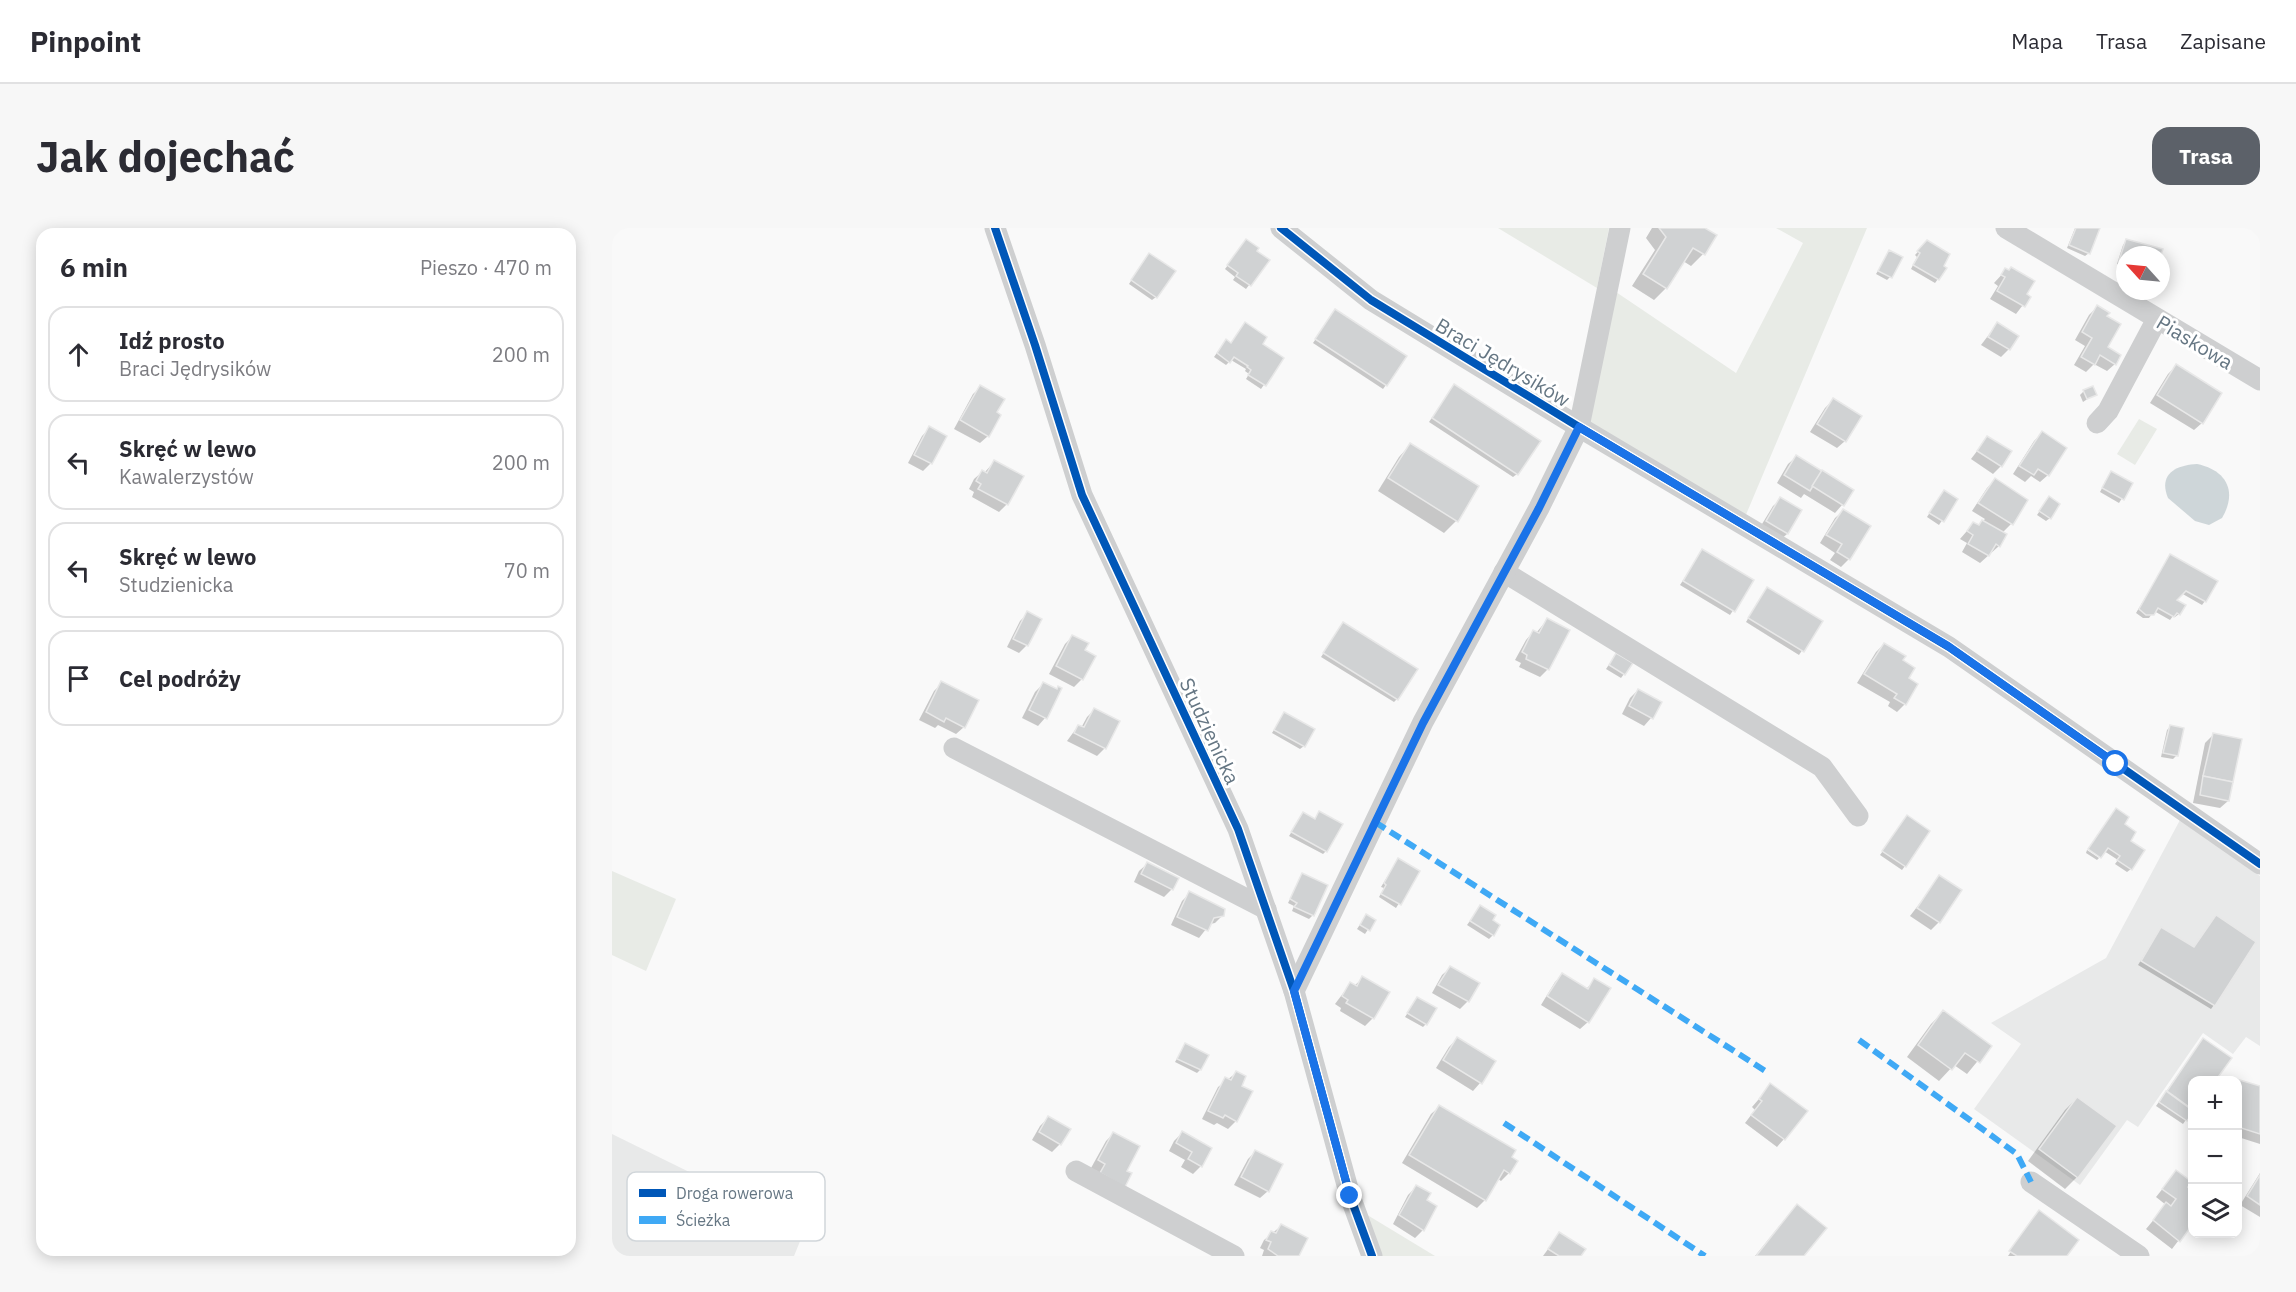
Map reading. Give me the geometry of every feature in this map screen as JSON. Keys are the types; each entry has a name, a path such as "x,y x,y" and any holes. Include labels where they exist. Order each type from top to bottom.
{"street":[{"name":"Studzienicka","path":"995,228 1082,495 1238,829 1294,991 1350,1196 1372,1256"},
{"name":"Braci Jędrysików","path":"1281,228 1371,300 1579,427 1948,646 2260,864"},
{"path":"1294,991 1423,723 1539,508 1579,427 1620,228"},
{"name":"Piaskowa","path":"2006,228 2260,380"},
{"path":"2097,423 2108,411 2157,319"},
{"path":"1504,572 1822,767 1858,816"},
{"path":"954,748 1266,909"},
{"path":"1076,1172 1234,1256"},
{"path":"2031,1182 2139,1256"}],"shaded area":[{"path":"1498,228 1609,228 1597,288"},
{"path":"1776,228 1867,228 1745,517 1585,424 1613,290 1736,373 1803,243"},
{"path":"2139,419 2157,429 2135,465 2117,454"},
{"path":"2197,464 2215,471 2222,477 2229,491 2227,508 2222,518 2209,525 2195,521 2168,498 2166,490 2165,483 2171,472 2182,466"},
{"path":"2180,820 2260,876 2260,1046 2246,1037 2233,1054 2203,1033 2138,1127 2127,1120 2080,1185 1974,1109 2021,1044 1991,1023 2106,958"},
{"path":"612,871 676,899 646,971 612,955"},
{"path":"612,1134 689,1172 627,1172 627,1241 800,1241 794,1256 612,1256"},
{"path":"1364,1213 1435,1256 1380,1256"}],"building":[{"path":"1659,228 1705,228 1717,235 1705,255 1693,248 1667,289 1643,274 1666,237"},
{"path":"2076,228 2100,228 2090,254 2069,245"},
{"path":"1246,239 1270,260 1251,286 1236,276 1238,273 1227,265"},
{"path":"2126,239 2152,246 2124,246"},
{"path":"1927,240 1950,254 1944,266 1947,268 1939,280 1913,265 1920,253 1917,251"},
{"path":"1889,250 1903,257 1892,278 1878,271"},
{"path":"1149,253 1176,271 1157,298 1131,280"},
{"path":"2011,267 2035,281 2027,294 2031,297 2025,307 1997,291 2005,277 2001,275 2005,268 2009,270"},
{"path":"2097,305 2110,313 2107,316 2121,324 2108,347 2121,355 2116,365 2100,355 2095,365 2081,357 2092,338 2082,332"},
{"path":"1335,309 1407,356 1387,386 1315,339"},
{"path":"1245,322 1267,337 1263,344 1284,358 1266,386 1248,375 1251,370 1248,366 1234,357 1230,363 1217,353 1226,339 1231,343"},
{"path":"1997,322 2019,336 2010,350 1988,337"},
{"path":"2176,364 2222,393 2203,424 2157,395"},
{"path":"1454,384 1541,441 1518,475 1432,418"},
{"path":"980,385 1005,399 997,412 1001,415 989,437 960,420"},
{"path":"2093,386 2097,395 2087,399 2083,390"},
{"path":"1833,398 1862,416 1846,442 1817,424"},
{"path":"929,426 947,436 932,464 914,455"},
{"path":"2042,431 2067,448 2049,476 2038,469 2034,475 2019,466"},
{"path":"1987,436 2012,451 2002,467 1977,451"},
{"path":"1410,443 1479,486 1458,522 1388,478"},
{"path":"1796,455 1822,471 1810,491 1784,475"},
{"path":"994,460 1024,476 1008,505 978,489 981,484 976,481 982,470 987,473"},
{"path":"1822,470 1854,490 1844,506 1812,486"},
{"path":"2111,471 2133,483 2124,500 2102,488"},
{"path":"1995,478 2028,500 2013,525 1978,503"},
{"path":"1944,490 1958,499 1944,522 1929,513"},
{"path":"2049,496 2060,504 2051,519 2039,511"},
{"path":"1780,497 1802,510 1788,534 1766,521"},
{"path":"1843,509 1871,526 1850,560 1837,552 1842,544 1826,535"},
{"path":"1982,520 2007,534 2000,547 1996,544 1989,556 1968,544 1973,535 1967,531 1973,522 1979,525"},
{"path":"1702,549 1754,580 1735,612 1683,581"},
{"path":"2170,554 2218,581 2206,602 2186,591 2177,600 2186,605 2180,615 2177,613 2174,617 2158,608 2154,615 2146,615 2139,609"},
{"path":"1767,587 1823,621 1804,652 1748,618"},
{"path":"1027,611 1042,619 1028,646 1013,639"},
{"path":"1547,618 1570,630 1549,670 1526,659 1527,655 1522,652 1533,630 1539,633"},
{"path":"1343,622 1418,669 1398,700 1323,653"},
{"path":"1072,635 1089,643 1085,650 1096,656 1083,680 1056,666"},
{"path":"1884,643 1906,656 1903,660 1915,668 1909,678 1918,684 1906,705 1894,698 1897,694 1864,674"},
{"path":"1616,653 1633,663 1625,675 1609,665"},
{"path":"941,681 979,700 965,728 946,718 944,722 926,712"},
{"path":"1043,682 1057,689 1058,686 1062,688 1047,719 1029,710"},
{"path":"1638,689 1662,702 1653,719 1629,706"},
{"path":"1094,708 1120,721 1106,749 1074,733 1078,725 1084,727"},
{"path":"1284,712 1315,729 1305,747 1274,730"},
{"path":"2170,725 2184,728 2178,756 2163,753"},
{"path":"2213,733 2242,739 2233,782 2203,776"},
{"path":"2203,776 2233,782 2229,801 2200,795"},
{"path":"2116,808 2129,817 2125,824 2136,832 2131,841 2145,850 2132,870 2117,860 2120,856 2108,848 2101,858 2088,849"},
{"path":"1319,811 1343,824 1327,852 1291,832 1303,812 1315,819"},
{"path":"1907,815 1930,831 1906,867 1882,851"},
{"path":"1398,858 1420,871 1401,905 1381,894 1386,885 1384,883"},
{"path":"1147,862 1179,878 1173,890 1141,874"},
{"path":"1302,873 1328,885 1314,916 1294,907 1297,903 1290,899"},
{"path":"1939,875 1962,890 1940,923 1917,908"},
{"path":"1189,891 1225,909 1224,916 1214,918 1208,931 1177,917"},
{"path":"1480,905 1496,915 1493,920 1500,925 1494,936 1470,921"},
{"path":"1366,914 1376,920 1370,931 1360,925"},
{"path":"2216,915 2256,942 2215,1006 2141,961 2161,927 2194,947"},
{"path":"1450,966 1480,983 1469,1002 1438,985"},
{"path":"1562,973 1588,989 1594,978 1611,988 1589,1023 1547,996"},
{"path":"1362,976 1390,992 1374,1019 1346,1003 1348,1000 1342,996 1350,982 1357,986"},
{"path":"1417,997 1437,1008 1427,1025 1407,1013"},
{"path":"1943,1010 1992,1046 1980,1063 1965,1053 1952,1070 1918,1045"},
{"path":"1457,1037 1496,1061 1482,1084 1443,1060"},
{"path":"2203,1038 2232,1058 2219,1076 2188,1076 2188,1106 2167,1091"},
{"path":"1185,1043 1209,1055 1201,1070 1177,1059"},
{"path":"1236,1071 1246,1076 1242,1086 1253,1091 1237,1122 1225,1115 1223,1118 1208,1111 1225,1077 1231,1080"},
{"path":"2242,1081 2260,1086 2260,1134 2242,1128"},
{"path":"1770,1083 1808,1111 1785,1140 1751,1115 1762,1101 1759,1099"},
{"path":"2166,1091 2188,1107 2188,1120 2187,1121 2159,1102"},
{"path":"2077,1097 2117,1126 2078,1178 2039,1149"},
{"path":"1439,1105 1516,1150 1512,1157 1518,1161 1510,1174 1504,1170 1486,1201 1409,1155"},
{"path":"1048,1116 1071,1129 1061,1145 1039,1132"},
{"path":"1182,1131 1212,1148 1202,1167 1188,1159 1192,1152 1176,1143"},
{"path":"1113,1132 1140,1146 1127,1171 1132,1173 1125,1187 1100,1173 1105,1164 1098,1160"},
{"path":"1255,1150 1283,1164 1269,1192 1241,1177"},
{"path":"2176,1170 2188,1179 2188,1231 2180,1242 2153,1220 2166,1202 2171,1206 2176,1199 2162,1189"},
{"path":"2260,1175 2260,1205 2247,1196"},
{"path":"1416,1185 1431,1193 1427,1200 1437,1206 1424,1231 1399,1215"},
{"path":"1797,1204 1827,1228 1804,1256 1756,1256"},
{"path":"2039,1210 2079,1240 2067,1256 2017,1256 2009,1251"},
{"path":"1281,1224 1308,1238 1299,1256 1278,1256 1268,1249 1271,1242 1266,1240 1271,1231 1276,1233"},
{"path":"1559,1232 1586,1249 1581,1256 1559,1256 1548,1249"}],"marked path":[{"path":"1375,822 1767,1072"},
{"path":"1859,1040 2017,1154 2031,1182"},
{"path":"1504,1123 1705,1256"}],"cycle path":[{"path":"995,228 1082,495 1238,829 1294,991 1350,1196 1372,1256"},
{"path":"1281,228 1371,300 1579,427 1949,647 2260,864"}],"route":[{"path":"1350,1196 1294,991 1423,723 1539,508 1579,427 1948,646 2116,764"}]}
